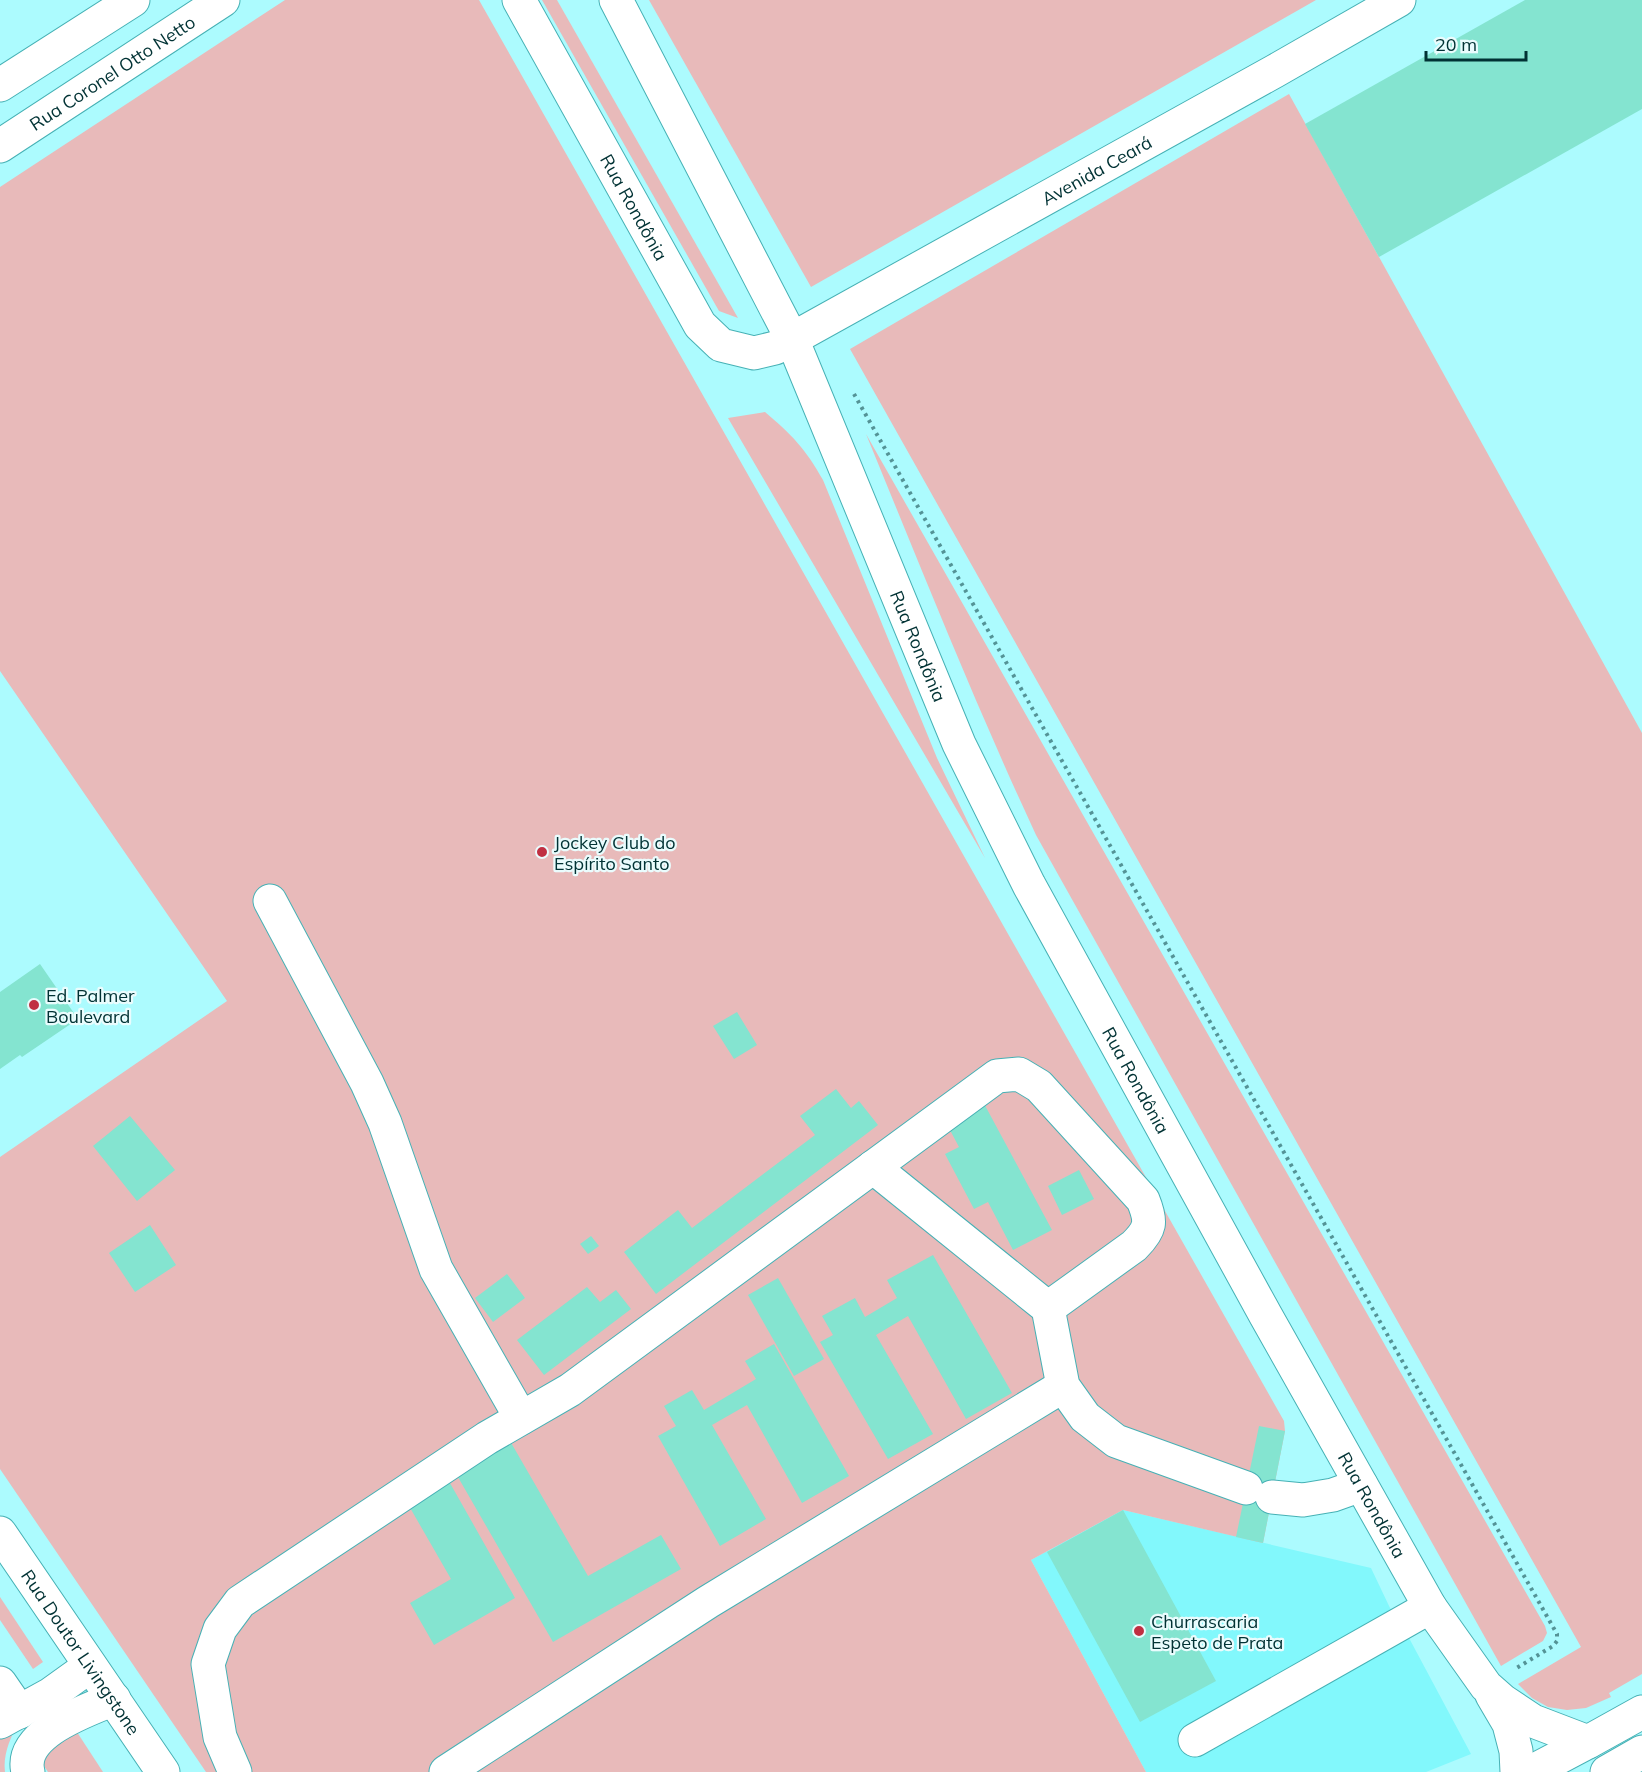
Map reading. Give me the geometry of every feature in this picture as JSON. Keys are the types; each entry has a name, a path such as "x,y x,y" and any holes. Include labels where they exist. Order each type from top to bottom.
{"street":[{"path":"0,85 133,0"},
{"name":"Rua Coronel Otto Netto","path":"0,146 223,0"},
{"name":"Rua Rondônia","path":"519,0 700,325 722,345 754,353 775,348 792,339"},
{"path":"608,0 638,42"},
{"name":"Rua Rondônia","path":"616,0 792,339 959,744 1029,885 1361,1485 1430,1607 1486,1686 1503,1701 1533,1721 1588,1742"},
{"name":"Avenida Ceará","path":"792,339 1399,0"},
{"path":"270,901 381,1113 436,1269 521,1418"},
{"path":"235,1772 220,1737 208,1664 220,1629 240,1602 487,1438 570,1390 997,1076 1019,1074 1039,1086 1143,1200 1150,1216 1146,1234 1134,1246 1048,1308"},
{"path":"873,1167 1048,1308 1063,1386 1085,1417 1116,1441 1259,1492 1303,1500 1333,1496 1361,1485"},
{"path":"446,1772 708,1602 1063,1386"},
{"name":"Rua Doutor Livingstone","path":"0,1533 163,1772"},
{"path":"1195,1740 1430,1607"},
{"path":"0,1683 10,1717 64,1686 90,1666"},
{"path":"1486,1686 1509,1724 1516,1751 1517,1772"},
{"path":"28,1772 31,1750 45,1733 68,1718 114,1699"},
{"path":"1531,1772 1642,1712"},
{"path":"1607,1772 1642,1752"}],"path":[{"path":"815,396 846,380 1557,1634 1557,1641 1553,1646 1486,1686"}],"shaded area":[{"name":"Jockey Club do Espírito Santo","path":"285,0 479,0 1284,1421 1285,1431 1263,1543 1123,1510 1031,1560 1146,1772 206,1772 0,1469 0,1157 227,1001 0,671 0,187"},
{"path":"542,0 557,0 738,318 719,311"},
{"path":"649,0 1316,0 811,287"},
{"path":"1289,94 1642,733 1642,1674 1609,1693 1611,1697 1586,1708 1567,1710 1548,1707 1532,1698 1518,1684 1581,1647 850,349"},
{"path":"765,412 797,443 823,480 937,758 985,858 728,418"},
{"path":"866,434 1545,1626 1547,1633 1543,1641 1501,1666 1036,835 970,686"},
{"path":"1123,1510 1371,1568 1390,1608 1401,1623 1471,1754 1426,1772 1146,1772 1031,1560"},
{"path":"0,1597 43,1662 33,1669 0,1620"},
{"path":"73,1726 103,1772 48,1772 44,1766 43,1756"},
{"path":"16,1727 7,1749 5,1772 0,1772 0,1734"}],"building":[{"path":"1525,0 1642,0 1642,109 1379,257 1305,124"},
{"name":"Ed. Palmer Boulevard","path":"40,964 78,1019 0,1069 0,992"},
{"path":"737,1012 757,1045 734,1059 713,1026"},
{"path":"836,1089 851,1108 859,1101 878,1125 656,1294 624,1252 678,1210 692,1228 815,1135 800,1116"},
{"path":"981,1098 1052,1230 1013,1250 988,1202 974,1209 945,1154 959,1147 943,1117"},
{"path":"130,1116 175,1170 137,1201 93,1146"},
{"path":"1079,1170 1094,1199 1062,1215 1048,1186"},
{"path":"150,1225 176,1265 135,1292 109,1253"},
{"path":"591,1236 599,1246 588,1254 580,1244"},
{"path":"933,1255 1012,1393 966,1419 908,1316 876,1335 933,1434 888,1459 820,1342 833,1335 822,1316 855,1298 865,1317 897,1298 887,1280"},
{"path":"507,1274 525,1298 493,1322 475,1298"},
{"path":"778,1278 824,1359 794,1376 748,1295"},
{"path":"587,1287 600,1302 616,1290 631,1309 544,1375 517,1340"},
{"path":"774,1344 849,1476 802,1503 747,1405 712,1425 766,1519 720,1546 658,1436 676,1426 664,1406 692,1390 704,1410 756,1379 745,1361"},
{"path":"1259,1426 1285,1431 1263,1543 1236,1537"},
{"path":"506,1434 588,1576 661,1535 681,1569 553,1642 451,1465"},
{"path":"446,1476 515,1598 434,1645 410,1603 451,1579 405,1499"},
{"path":"1123,1510 1216,1681 1140,1722 1047,1552"}],"place":[{"name":"Jockey Club do Espírito Santo","path":"542,852"},
{"name":"Ed. Palmer Boulevard","path":"34,1005"},
{"name":"Churrascaria Espeto de Prata","path":"1139,1631"}]}
